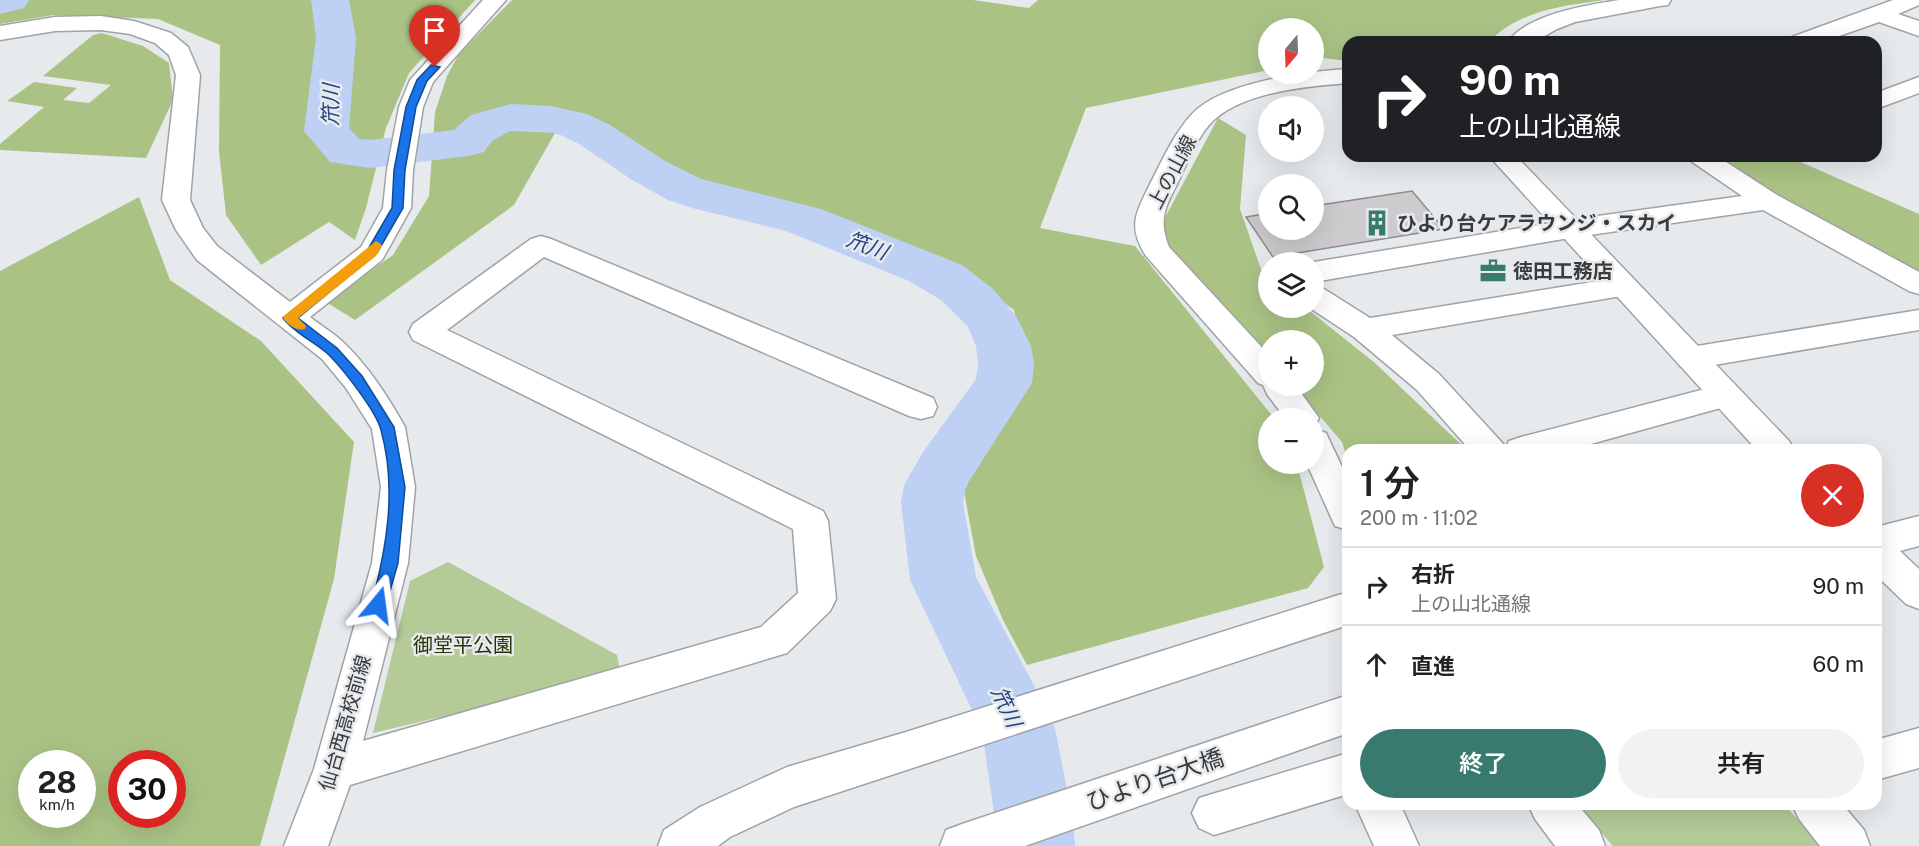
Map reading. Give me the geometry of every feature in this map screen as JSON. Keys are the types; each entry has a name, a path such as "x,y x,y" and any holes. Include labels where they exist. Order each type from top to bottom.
{"street":[{"path":"290,318 372,253 397,208 400,170 411,107 422,80 495,0"},
{"path":"1526,36 1554,22 1597,11 1660,0"},
{"path":"1817,36 1912,0"},
{"path":"1854,3 1919,29"},
{"name":"仙台西高校前線","path":"0,33 56,24 101,23 134,28 163,38 180,52 188,75 176,200 190,230 207,253 333,351 357,380 388,427 398,487 390,563 335,770 306,846"},
{"name":"上の山線","path":"1258,363 1156,250 1149,231 1149,213 1201,118 1218,105 1248,93 1312,79 1342,76"},
{"path":"1882,99 1919,84"},
{"path":"1508,162 1771,444"},
{"path":"1709,162 1767,201 1919,284"},
{"path":"1324,270 1569,229 1767,201"},
{"path":"335,770 773,641 817,599 810,522 424,332 541,246 921,407"},
{"path":"1365,329 1623,286"},
{"path":"1324,302 1365,329 1428,382 1485,444"},
{"path":"1691,358 1919,320"},
{"path":"1286,396 1295,408"},
{"path":"1544,444 1724,396"},
{"path":"1324,464 1342,503"},
{"path":"1882,540 1919,531"},
{"path":"1882,558 1919,593"},
{"path":"680,846 715,822 787,788 906,752 1342,611"},
{"name":"ひより台大橋","path":"962,846 1342,716"},
{"path":"1882,758 1919,748"},
{"path":"1214,813 1342,776"},
{"path":"1380,810 1397,846"},
{"path":"1555,810 1583,846"},
{"path":"1819,810 1848,846"}],"green space":[{"path":"0,0 475,0 409,73 386,128 366,208 355,240 329,222 261,265 226,215 219,151 220,45 158,19 54,15 0,24"},
{"path":"512,0 973,0 1029,8 1038,0 1604,0 1543,11 1514,23 1496,36 1342,36 1342,60 1324,58 1324,18 1258,18 1258,72 1086,108 1040,228 1135,246 1266,408 1258,408 1258,474 1300,474 1324,567 1308,588 1027,665 1003,620 976,556 964,492 995,419 1024,366 1014,310 937,256 555,133 514,205 355,320 326,302 393,255 429,196 435,112 447,76 459,54"},
{"path":"102,33 143,46 169,63 173,100 146,158 0,150 0,144 44,107 7,101 34,82 77,88 63,100 89,103 111,85 43,76 93,35"},
{"path":"1218,118 1246,135 1240,209 1258,261 1258,318 1319,318 1375,363 1461,444 1343,444 1324,421 1324,408 1313,408 1303,396 1324,396 1324,330 1258,330 1258,346 1173,254 1161,225"},
{"path":"1722,162 1801,162 1919,214 1919,275 1779,199"},
{"path":"139,197 170,280 261,341 354,442 334,579 260,846 0,846 0,271"},
{"name":"御堂平公園","path":"448,562 617,655 621,674 373,733 410,581"},
{"path":"1581,810 1789,810 1821,846 1613,846"}],"building":[{"name":"ひより台ケアラウンジ・スカイ","path":"1412,191 1444,229 1304,252 1270,252 1262,240 1324,240 1324,204"},
{"name":"ひより台ケアラウンジ・スカイ","path":"1258,215 1258,235 1246,217"}],"waterway":[{"name":"笊川","path":"0,2 10,0"},
{"name":"笊川","path":"330,0 336,38 326,131 346,152 370,154 468,142 486,125 511,118 538,117 571,123 587,130 648,171 702,196 748,205 803,220 927,269 959,288 986,314 997,329 1003,346 1006,364 1004,383 944,469 935,485 932,502 943,580 1018,728 1034,820 1036,846"}],"slow traffic":[{"path":"300,326 290,318 372,253 376,245"}],"place":[{"name":"ひより台ケアラウンジ・スカイ","path":"1377,223"},
{"name":"徳田工務店","path":"1493,271"}],"route":[{"path":"378,605 390,563 398,487 388,427 357,380 333,351 290,318 372,253 397,208 400,170 411,107 422,80 435,67"}]}
